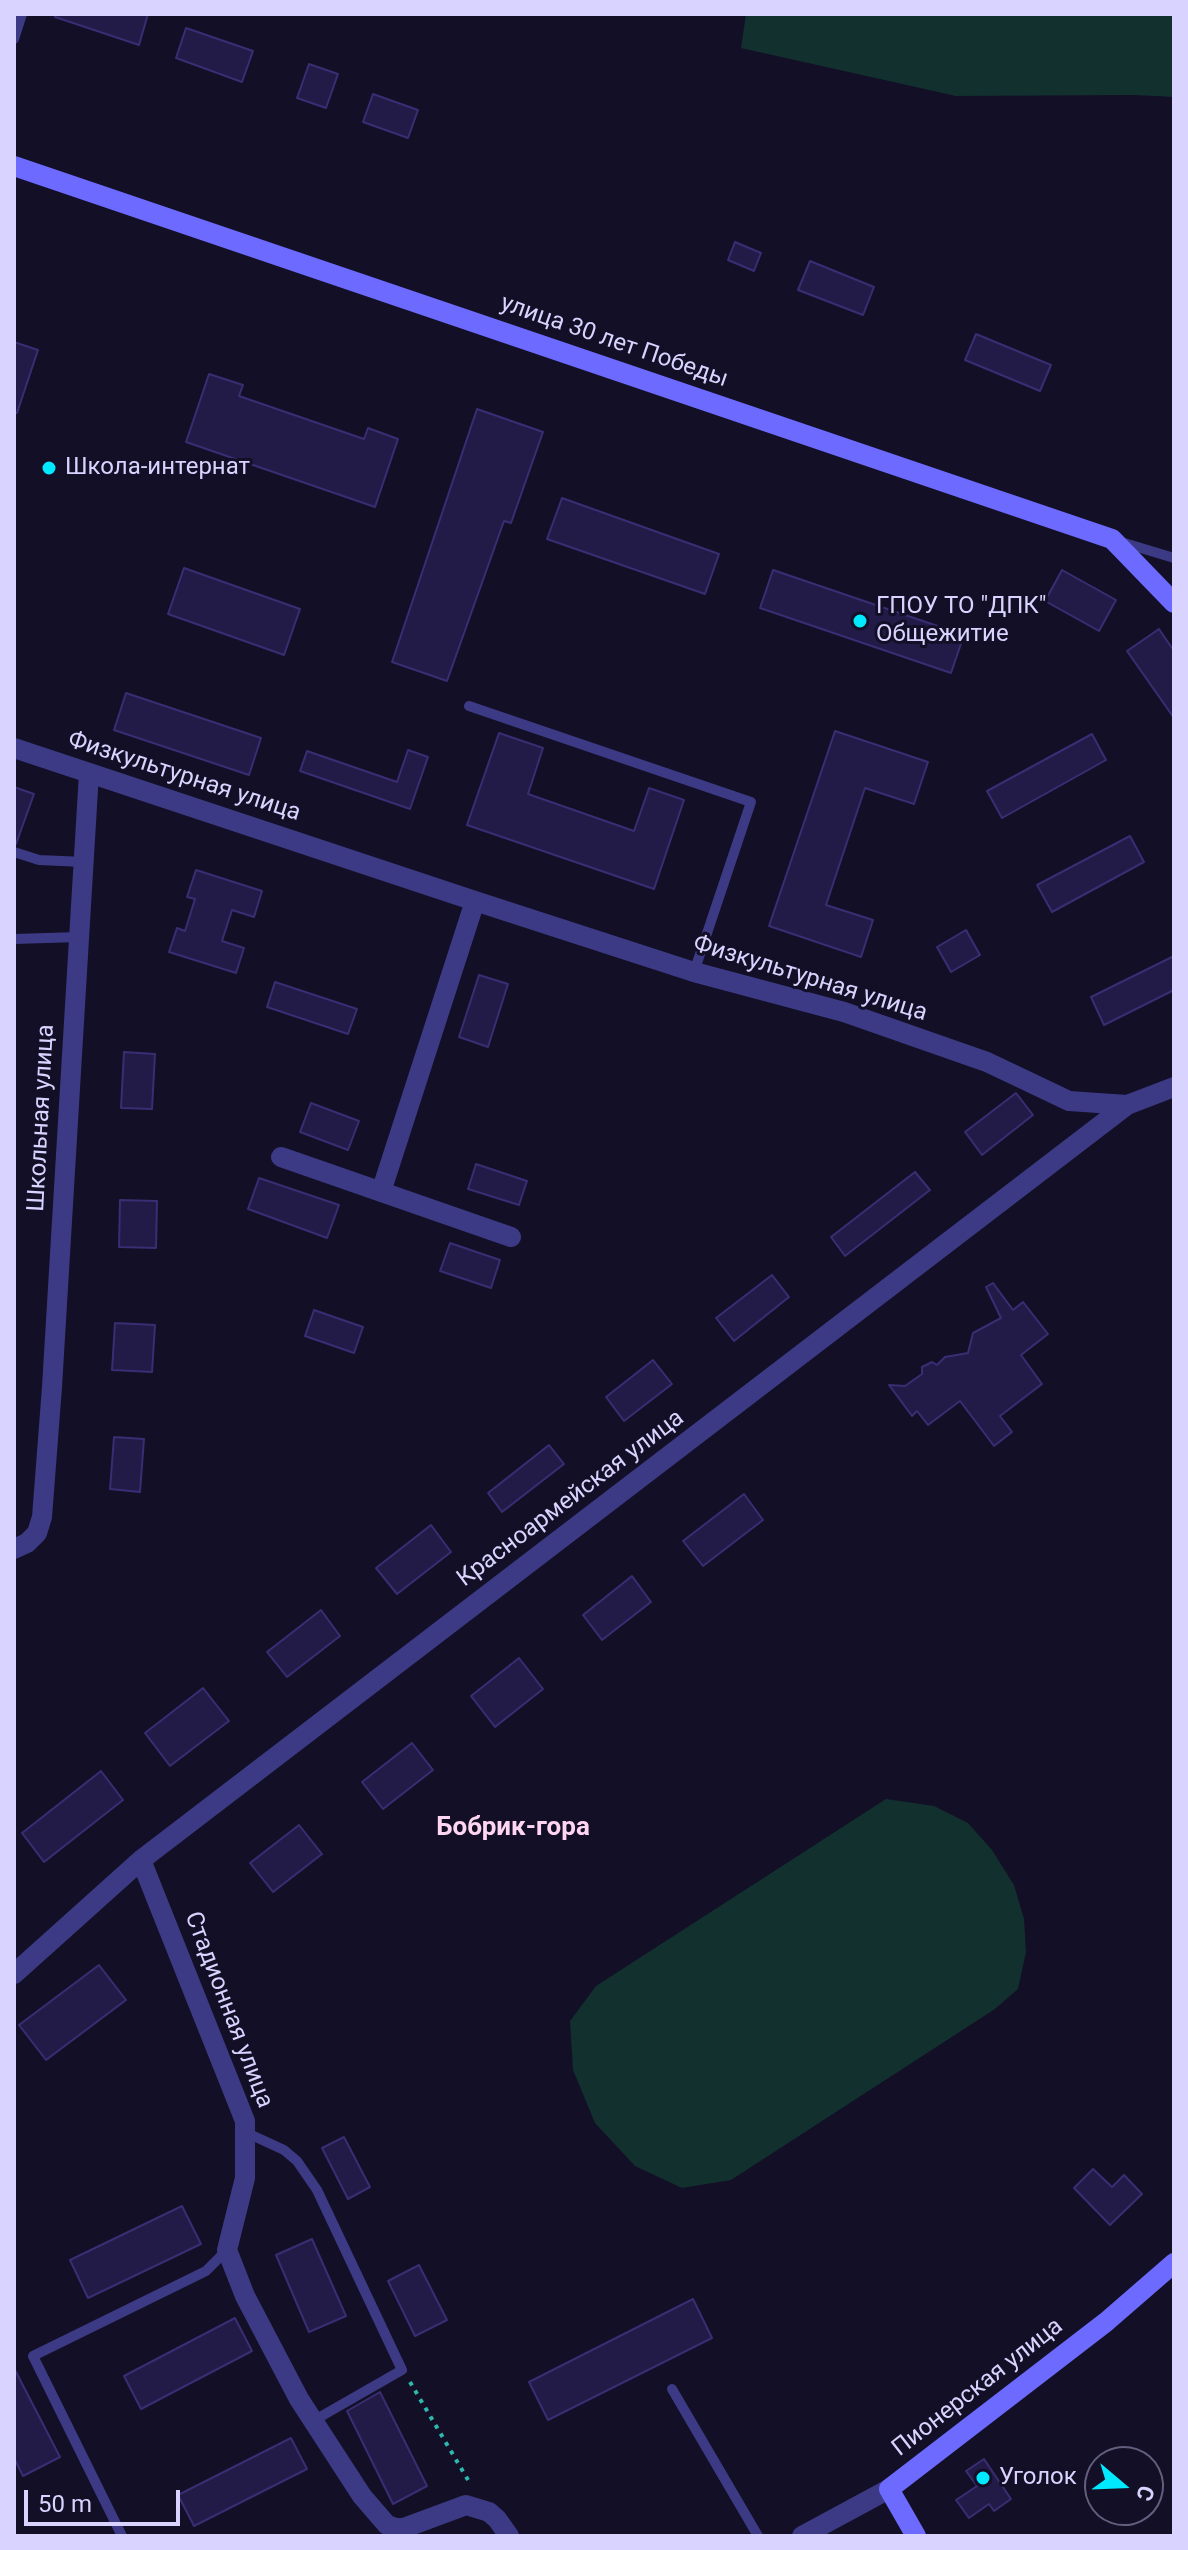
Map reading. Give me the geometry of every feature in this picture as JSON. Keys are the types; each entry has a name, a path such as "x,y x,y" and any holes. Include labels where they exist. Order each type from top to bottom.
{"main road":[{"name":"улица 30 лет Победы","path":"14,166 1112,539 1174,603"},
{"name":"Пионерская улица","path":"889,2489 1106,2322 1174,2263"},
{"path":"889,2489 916,2536"}],"street":[{"name":"Физкультурная улица","path":"14,748 694,972 844,1012 987,1062 1069,1101 1127,1105"},
{"name":"Школьная улица","path":"14,1549 27,1543 37,1533 42,1517 89,773"},
{"path":"381,1192 475,901"},
{"name":"Красноармейская улица","path":"14,1974 141,1860 1127,1105 1174,1087"},
{"path":"281,1157 511,1237"},
{"name":"Стадионная улица","path":"141,1860 245,2121 245,2178 227,2250"},
{"path":"227,2250 245,2296 313,2421 362,2496 392,2532 466,2505 482,2509 497,2519 509,2536"},
{"name":"Пионерская улица","path":"802,2536 889,2489"}],"lane":[{"path":"14,39 22,14"},
{"path":"1112,539 1174,558"},
{"path":"469,706 751,802 694,972"},
{"path":"14,852 39,860 84,862"},
{"path":"14,939 79,937"},
{"path":"245,2132 291,2156 317,2190 402,2370 313,2421"},
{"path":"122,2536 33,2356 206,2271 227,2250"},
{"path":"672,2389 758,2536"}],"path":[{"path":"402,2370 481,2501 482,2509"}],"green space":[{"path":"746,14 1174,14 1174,97 956,96 741,48"},
{"path":"886,1799 934,1806 968,1823 992,1850 1014,1885 1024,1919 1026,1952 1018,1989 995,2009 731,2180 682,2188 635,2166 595,2123 573,2070 570,2021 596,1986"}],"building":[{"path":"56,14 148,14 139,45 55,17"},
{"path":"186,28 253,51 242,82 176,58"},
{"path":"309,64 338,74 326,108 297,98"},
{"path":"373,94 418,110 408,138 363,122"},
{"path":"735,242 761,253 754,271 728,260"},
{"path":"810,261 874,287 863,315 798,290"},
{"path":"976,334 1051,365 1040,391 965,360"},
{"path":"14,342 38,350 17,413 14,413"},
{"path":"209,374 243,385 239,396 364,439 368,428 398,439 375,507 186,442"},
{"path":"477,409 543,432 511,523 504,521 447,681 392,662"},
{"path":"562,498 719,554 705,594 547,539"},
{"path":"184,568 300,609 284,655 168,614"},
{"path":"773,570 964,635 951,673 760,608"},
{"path":"1062,570 1116,600 1099,631 1045,601"},
{"path":"1159,629 1174,651 1174,718 1127,651"},
{"path":"126,693 261,738 249,775 114,730"},
{"path":"835,731 928,762 914,804 865,788 826,905 873,920 861,957 769,926"},
{"path":"499,733 543,748 528,794 634,831 649,788 684,800 654,889 467,825"},
{"path":"1092,734 1106,760 1002,818 987,791"},
{"path":"408,750 428,757 410,809 300,771 307,751 397,782"},
{"path":"14,787 34,794 16,844 14,843"},
{"path":"1130,836 1144,862 1052,912 1037,885"},
{"path":"196,870 262,891 254,917 232,910 222,941 244,948 236,973 169,952 177,928 185,931 195,899 187,897"},
{"path":"966,930 980,955 951,972 937,947"},
{"path":"1174,956 1174,990 1104,1025 1091,997"},
{"path":"479,975 508,984 488,1047 459,1037"},
{"path":"275,982 357,1009 348,1034 267,1007"},
{"path":"124,1052 155,1054 152,1109 121,1108"},
{"path":"1016,1093 1033,1115 982,1155 965,1132"},
{"path":"311,1103 359,1121 348,1150 300,1132"},
{"path":"476,1164 527,1181 519,1205 468,1189"},
{"path":"915,1172 930,1190 845,1256 831,1237"},
{"path":"259,1178 339,1205 327,1238 248,1209"},
{"path":"120,1200 157,1201 156,1248 119,1247"},
{"path":"450,1243 500,1260 491,1288 440,1271"},
{"path":"772,1275 789,1297 734,1341 716,1318"},
{"path":"993,1283 1013,1310 1023,1302 1048,1334 1021,1355 1042,1384 1000,1416 1012,1432 994,1446 960,1401 928,1425 917,1411 912,1416 889,1385 905,1386 922,1374 922,1367 932,1362 937,1365 945,1357 968,1353 973,1333 1001,1318 986,1287"},
{"path":"314,1310 363,1327 354,1353 305,1336"},
{"path":"115,1323 155,1325 152,1372 112,1370"},
{"path":"653,1360 672,1384 624,1421 606,1397"},
{"path":"114,1437 144,1439 140,1492 110,1489"},
{"path":"549,1445 564,1464 502,1512 488,1493"},
{"path":"744,1494 763,1520 703,1566 683,1541"},
{"path":"431,1525 451,1552 397,1594 376,1568"},
{"path":"632,1576 651,1602 602,1640 583,1615"},
{"path":"321,1610 340,1636 287,1677 267,1652"},
{"path":"519,1658 543,1689 495,1727 471,1696"},
{"path":"203,1688 229,1721 170,1766 145,1733"},
{"path":"412,1743 433,1770 383,1809 362,1782"},
{"path":"101,1771 123,1800 44,1862 22,1833"},
{"path":"299,1825 322,1854 273,1892 250,1863"},
{"path":"99,1965 126,2000 46,2060 19,2025"},
{"path":"344,2137 370,2187 348,2199 322,2148"},
{"path":"1093,2169 1112,2187 1124,2175 1142,2194 1110,2225 1074,2188"},
{"path":"182,2206 201,2244 88,2298 70,2260"},
{"path":"312,2239 346,2316 309,2332 276,2255"},
{"path":"419,2265 447,2320 415,2336 388,2281"},
{"path":"693,2299 712,2338 548,2420 529,2382"},
{"path":"235,2318 252,2351 141,2409 124,2376"},
{"path":"14,2368 60,2457 23,2476 14,2458"},
{"path":"380,2392 427,2486 393,2504 347,2411"},
{"path":"291,2438 307,2469 194,2526 178,2495"},
{"path":"984,2459 1011,2499 994,2511 989,2504 969,2518 956,2500 977,2486 966,2471"}],"place":[{"name":"Школа-интернат","path":"49,468"},
{"name":"ГПОУ ТО \"ДПК\" Общежитие","path":"860,621"},
{"name":"Уголок","path":"983,2478"}],"district":[{"name":"Бобрик-гора","path":"513,1828"}]}
